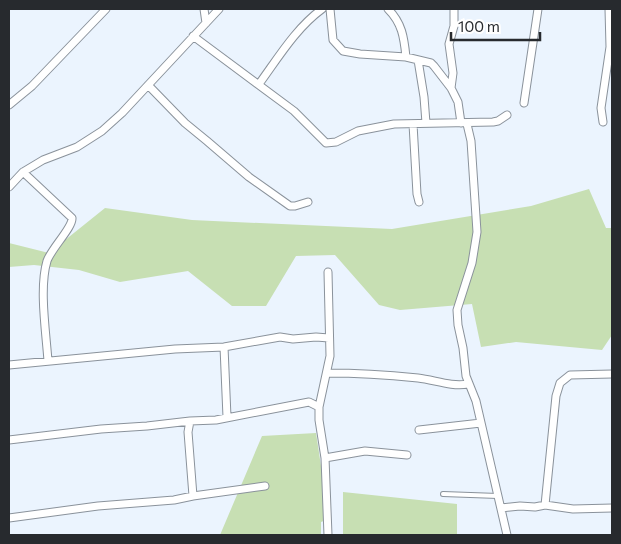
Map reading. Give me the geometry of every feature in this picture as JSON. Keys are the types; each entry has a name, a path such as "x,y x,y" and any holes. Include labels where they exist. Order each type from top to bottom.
{"street":[{"path":"9,105 32,86 106,9"},
{"path":"204,9 206,23"},
{"path":"9,187 23,172 43,160 77,147 102,131 122,113 219,9"},
{"path":"259,84 298,32 322,9"},
{"path":"330,9 333,40 343,51 406,57 431,63 458,102 471,141 477,232 472,263 457,310 468,384 472,390 481,423 507,535"},
{"path":"388,9 397,18 401,26 405,38 406,57"},
{"path":"450,88 453,73 449,44 454,26 454,9"},
{"path":"524,103 538,9"},
{"path":"603,122 602,108 610,47 609,9"},
{"path":"193,36 294,111 326,143 341,140 358,131 394,124 493,122 508,114"},
{"path":"418,60 426,123"},
{"path":"148,85 186,123 249,177 290,206 308,202"},
{"path":"413,124 419,202"},
{"path":"23,172 72,218 71,226 48,259 44,273 48,361"},
{"path":"328,272 330,356 328,373 322,388 319,407 328,535"},
{"path":"9,365 38,364 48,361 175,349 224,347 280,337 293,340 316,337 329,338"},
{"path":"224,347 227,417"},
{"path":"328,373 364,373 420,379 459,386 468,384"},
{"path":"545,505 556,396 560,383 570,375 612,374"},
{"path":"9,440 101,429 216,420 309,402 319,407"},
{"path":"190,421 188,432 193,496"},
{"path":"419,430 481,423"},
{"path":"324,458 365,451 407,455"},
{"path":"9,518 98,506 174,500 265,486"},
{"path":"501,508 545,505 573,509 612,508"}],"lane":[{"path":"442,494 498,496"}],"green space":[{"path":"589,189 606,228 612,228 612,335 602,350 516,342 481,347 472,304 400,310 379,305 335,255 296,256 266,306 232,306 188,271 120,282 79,270 34,265 9,267 9,243 49,253 105,208 192,220 392,229 531,206"},
{"path":"316,433 329,519 321,522 321,535 220,535 262,436"},
{"path":"343,492 457,504 457,535 343,535"}]}
